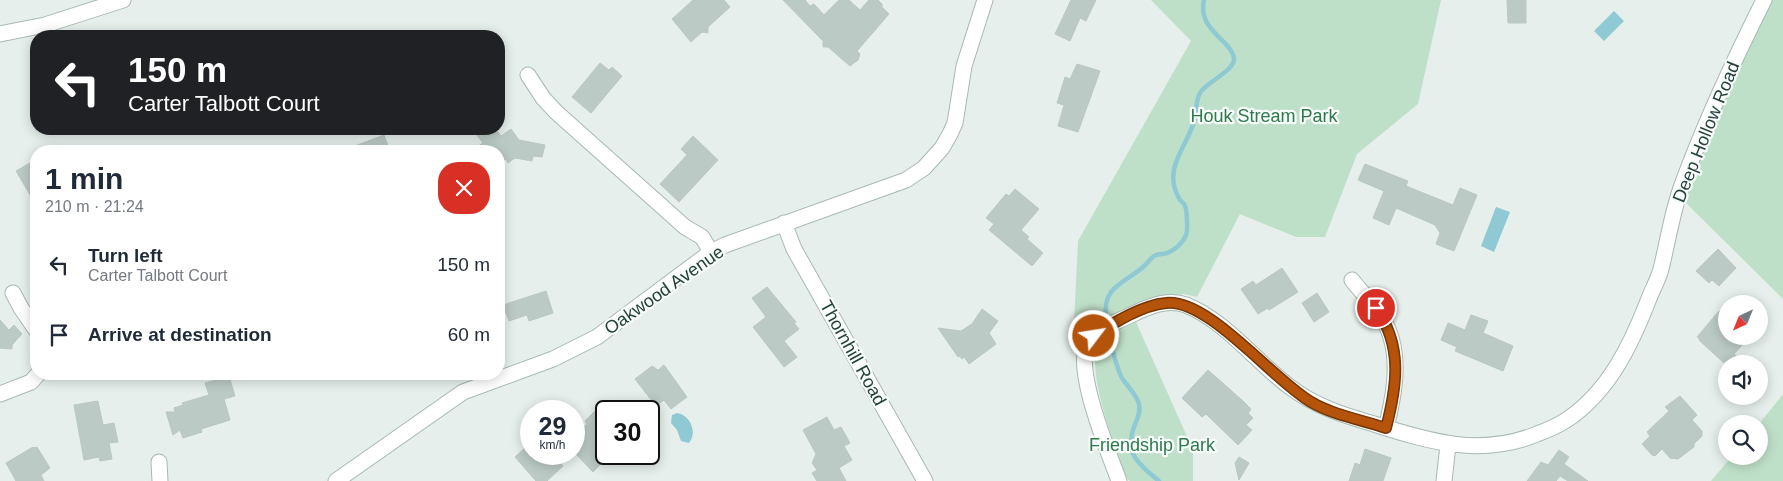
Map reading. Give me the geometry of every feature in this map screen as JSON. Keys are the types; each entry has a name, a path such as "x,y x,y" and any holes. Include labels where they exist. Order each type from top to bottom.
{"street":[{"path":"0,34 46,25 123,0"},
{"name":"Oakwood Avenue","path":"505,377 553,359 597,337 711,252 784,223 906,180 924,168 942,148 955,123 964,66 985,0"},
{"name":"Deep Hollow Road","path":"1119,481 1088,389 1084,352 1088,342 1107,326 1151,306 1166,302 1186,305 1208,317 1288,386 1311,402 1332,411 1431,442 1448,445 1500,445 1520,440 1556,426 1576,413 1603,386 1625,353 1636,330 1661,270 1674,208 1682,185 1723,87 1764,0"},
{"path":"528,75 543,98 556,112 685,227 702,237 711,252"},
{"name":"Thornhill Road","path":"784,223 794,249 926,481"},
{"path":"1352,280 1382,316 1393,342 1396,379 1394,398 1386,428"},
{"path":"13,293 30,321"},
{"path":"0,394 33,380"},
{"name":"Oakwood Avenue","path":"336,481 463,392 496,380"},
{"path":"1444,481 1448,445"},
{"path":"159,462 160,481"}],"green space":[{"name":"Houk Stream Park","path":"1151,0 1441,0 1418,104 1357,154 1325,237 1296,237 1240,214 1197,297 1184,294 1162,297 1101,320 1084,335 1075,350 1074,322 1078,241 1191,41"},
{"path":"1764,0 1783,0 1783,299 1679,196"},
{"name":"Friendship Park","path":"1136,322 1193,450 1193,481 1130,481 1126,478 1109,430 1098,390 1096,356 1103,340"},
{"path":"1783,394 1783,481 1711,481 1724,465 1768,465 1768,415 1766,415"}],"water":[{"path":"1614,11 1624,21 1604,41 1594,31"},
{"path":"1496,207 1510,212 1494,252 1481,246"},
{"path":"682,414 689,420 693,429 692,439 689,443 681,441 677,430 671,423 672,415"}],"building":[{"path":"693,0 724,0 730,7 708,27 708,33 702,32 691,42 672,19"},
{"path":"783,0 805,0 810,6 814,4 824,15 839,0 849,0 860,10 869,0 878,0 889,14 857,51 860,54 858,60 850,66 828,47 823,47 823,41"},
{"path":"1071,0 1096,0 1086,21 1080,18 1070,41 1055,34"},
{"path":"1507,0 1526,0 1526,23 1508,23"},
{"path":"600,63 609,70 612,67 622,76 591,113 572,97"},
{"path":"1077,64 1100,71 1078,132 1058,126 1064,105 1057,103 1065,77 1070,79"},
{"path":"511,129 519,140 545,145 542,157 533,156 532,161 515,158 508,163 505,160 505,145 480,145 483,143 477,135 501,136"},
{"path":"384,135 388,145 357,145"},
{"path":"693,136 718,160 679,202 660,184 687,155 681,149"},
{"path":"30,163 30,195 16,171"},
{"path":"1365,164 1408,181 1406,186 1453,205 1460,188 1477,195 1454,251 1436,244 1440,233 1435,225 1396,208 1389,225 1373,218 1384,191 1358,180"},
{"path":"1015,189 1039,209 1021,230 1029,237 1027,239 1043,253 1032,266 989,230 994,224 986,218 1006,194 1009,196"},
{"path":"1718,249 1736,268 1719,286 1712,280 1709,283 1696,271"},
{"path":"1282,268 1298,292 1269,310 1268,308 1258,314 1241,289 1253,281 1256,285"},
{"path":"767,287 796,322 794,323 799,329 784,341 797,357 784,367 753,327 766,317 752,298"},
{"path":"546,291 553,313 529,321 527,315 509,321 505,304"},
{"path":"1317,293 1329,312 1314,322 1302,303"},
{"path":"982,309 998,321 989,333 996,344 969,364 964,357 962,359 960,356 958,357 938,328 961,331 972,324"},
{"path":"1718,312 1718,345 1742,345 1735,355 1718,355 1718,358 1697,337"},
{"path":"1471,315 1488,321 1483,333 1513,346 1503,371 1455,351 1457,347 1441,340 1448,323 1465,330"},
{"path":"0,320 9,330 14,325 22,334 12,345 12,349 0,348"},
{"path":"664,365 687,397 671,409 664,400 660,403 660,400 651,400 635,379 652,366 658,370"},
{"path":"1208,370 1251,409 1248,413 1253,418 1246,425 1252,430 1238,445 1206,414 1202,417 1182,398"},
{"path":"215,380 230,380 235,396 224,399 230,420 201,429 202,432 183,438 180,430 173,435 166,412 175,412 174,408 183,405 182,403 209,395 205,383"},
{"path":"1680,396 1697,415 1692,420 1702,431 1702,436 1694,444 1694,447 1678,459 1670,458 1662,449 1655,456 1652,455 1642,444 1650,436 1647,432 1669,411 1665,407"},
{"path":"98,401 103,425 114,423 118,442 109,443 112,459 100,461 99,457 84,460 74,405"},
{"path":"595,411 595,465 600,465 593,472 585,464 585,426 587,424 585,421"},
{"path":"827,417 834,430 841,427 850,443 844,446 852,460 839,468 846,481 817,481 812,473 817,470 812,463 816,454 803,430"},
{"path":"33,447 37,447 50,468 41,475 44,481 16,481 6,463"},
{"path":"1365,449 1391,458 1383,481 1349,481 1355,463 1360,465"},
{"path":"1559,450 1569,457 1564,464 1588,481 1568,481 1560,476 1556,481 1527,481 1541,462 1548,465"},
{"path":"520,452 520,463 515,457"},
{"path":"1239,457 1249,463 1239,480 1235,463"},
{"path":"522,465 563,466 547,481 536,481"}],"waterway":[{"path":"1106,315 1106,306 1111,292 1154,256 1167,253 1176,248 1183,241 1187,233 1186,208 1177,195 1174,185 1175,165 1194,122 1197,100 1200,93 1230,67 1234,58 1232,52 1215,34 1205,19 1203,10 1204,0"},
{"path":"1112,348 1120,375 1139,404 1139,413 1131,436 1132,451 1140,464 1159,481"}],"route":[{"path":"1094,336 1107,326 1151,306 1166,302 1186,305 1208,317 1288,386 1311,402 1332,411 1386,428 1394,398 1395,361 1393,342 1386,324 1376,308"}]}
